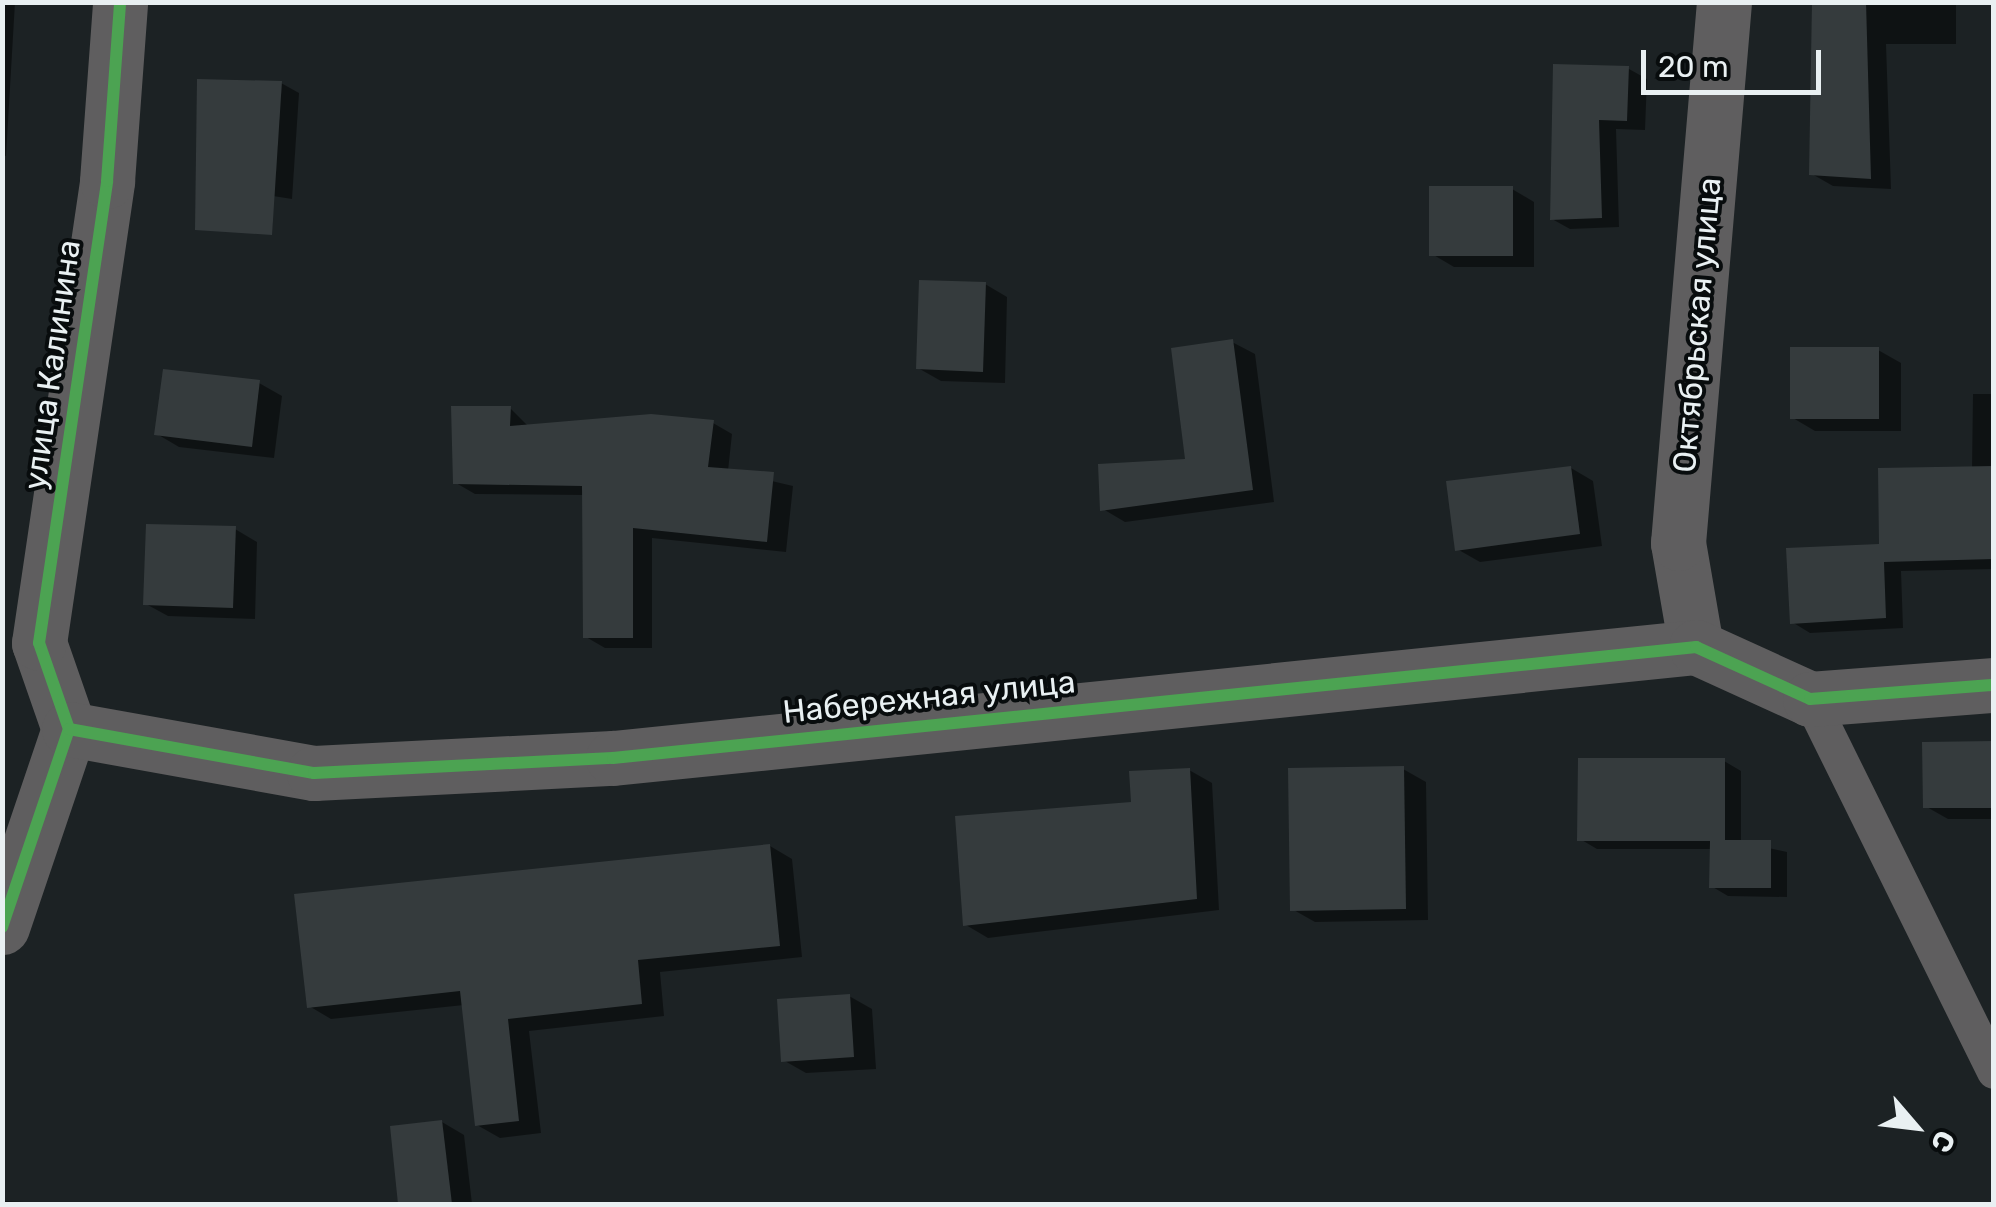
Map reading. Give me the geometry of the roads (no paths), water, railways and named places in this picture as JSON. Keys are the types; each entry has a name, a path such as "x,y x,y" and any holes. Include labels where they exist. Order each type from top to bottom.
{"street":[{"name":"улица Калинина","path":"69,729 21,644 106,182 120,2"},
{"name":"Октябрьская улица","path":"1696,648 1678,543 1724,2"},
{"name":"Набережная улица","path":"69,729 314,774 613,758 1696,648 1810,699 1994,685"},
{"path":"2,926 69,729"}],"lane":[{"path":"1810,699 1994,1071"}]}
